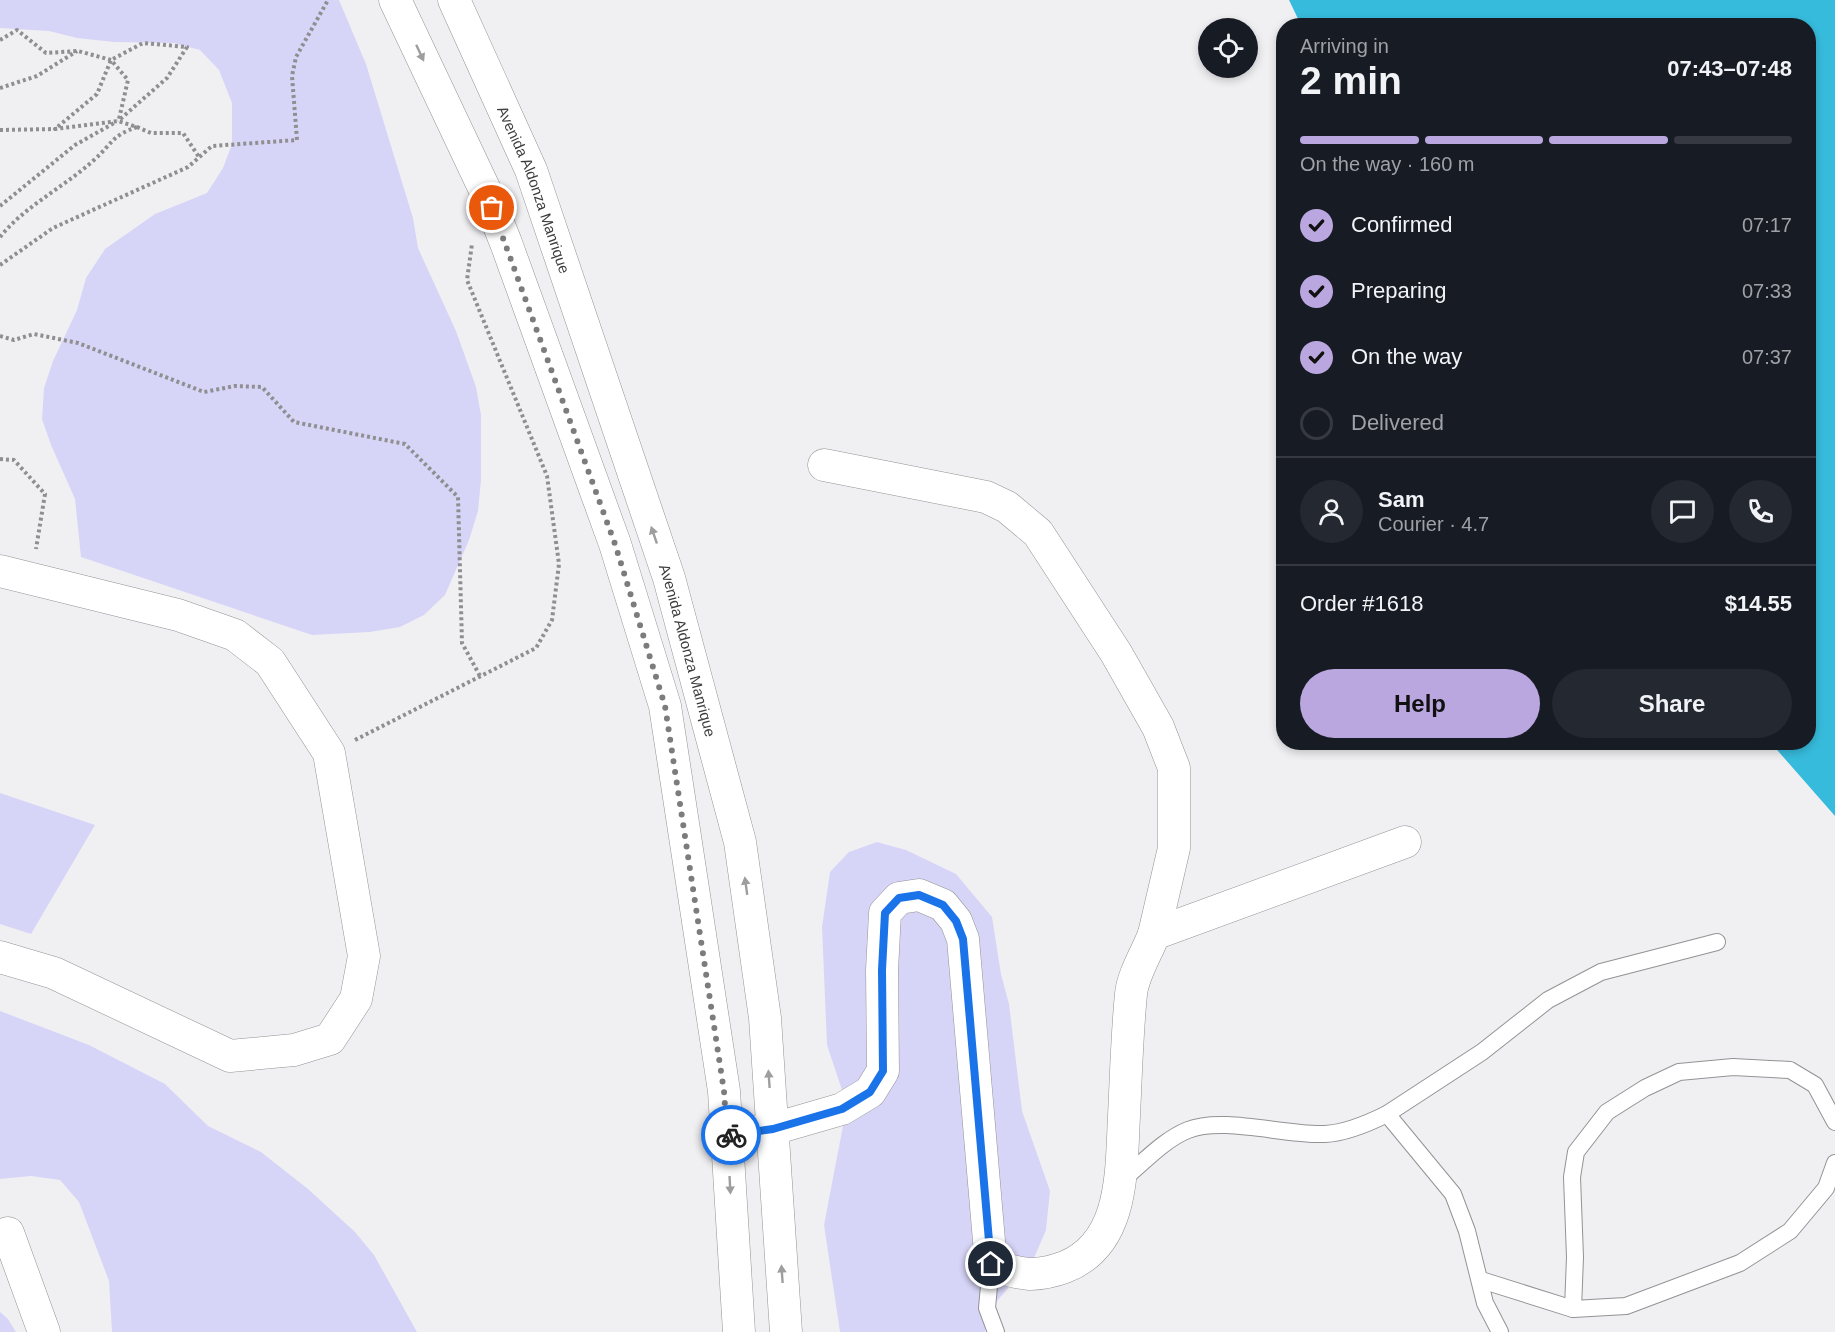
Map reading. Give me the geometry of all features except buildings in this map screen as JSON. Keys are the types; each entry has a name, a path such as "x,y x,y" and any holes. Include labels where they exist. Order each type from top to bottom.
{"street":[{"path":"395,0 492,208 615,544 665,706 724,1091 739,1332"},
{"name":"Avenida Aldonza Manrique","path":"454,0 531,170 669,579 740,842 765,1018 786,1332"},
{"path":"727,1136 773,1129 842,1109 870,1092 883,1071 882,970 885,913 899,898 919,895 943,905 956,921 963,939 991,1264 1015,1274 1044,1275 1075,1263 1094,1249 1110,1222 1122,1180 1131,990 1154,934 1174,848 1174,768 1158,727 1116,653 1038,533 1007,507 987,497 824,465"},
{"path":"0,571 178,615 235,635 270,662 329,753 364,956 356,999 330,1040 294,1050 230,1056 54,974 0,957"},
{"path":"1154,934 1406,842"},
{"path":"8,1233 44,1332"}],"lane":[{"path":"1122,1180 1169,1141 1188,1130 1210,1126 1327,1134 1370,1122 1387,1114 1482,1052 1548,1000 1601,972 1717,942"},
{"path":"1573,1309 1575,1257 1572,1176 1576,1152 1607,1112 1645,1088 1679,1072 1733,1067 1790,1070 1815,1085 1835,1122"},
{"path":"1387,1114 1453,1194 1467,1231 1485,1303 1500,1332"},
{"path":"1481,1280 1573,1309 1626,1306 1740,1263 1790,1231 1826,1188 1835,1163"},
{"path":"991,1264 987,1308 996,1332"}],"path":[{"path":"0,266 54,228 188,167 212,146 297,140 292,76 296,57 328,0"},
{"path":"0,40 17,30 46,53 78,51 111,60 128,80 118,121"},
{"path":"0,206 75,145 118,121 167,78 186,47 143,43 111,60 97,94 55,129"},
{"path":"0,88 37,76 78,51"},
{"path":"0,130 55,129 118,121 152,132 183,133 199,157"},
{"path":"0,237 16,217 94,160 117,134 137,127"},
{"path":"329,753 536,648 552,620 559,564 547,477 467,280 474,228 492,208"},
{"path":"0,336 14,340 34,334 78,343 204,392 235,386 262,387 294,422 405,444 458,497 462,643 480,676"},
{"path":"0,459 14,460 45,494 31,579"}],"shaded area":[{"path":"0,0 339,0 366,64 413,218 418,248 456,331 476,387 481,415 481,480 478,511 469,540 445,595 424,615 400,627 370,632 312,635 81,557 75,499 42,419 44,388 53,361 77,310 86,278 105,249 155,214 207,193 223,168 232,144 232,103 219,70 200,50 173,43 114,42 77,38 49,31 0,28"},
{"path":"0,793 95,825 31,934 0,924"},
{"path":"877,842 906,850 956,874 992,917 1001,974 1009,1004 1022,1111 1050,1191 1046,1230 1034,1258 991,1308 985,1332 840,1332 824,1225 847,1105 827,1045 822,927 830,872 849,852"},
{"path":"0,1011 89,1045 165,1084 208,1126 261,1152 308,1189 355,1232 374,1255 417,1332 112,1332 109,1281 79,1202 60,1180 31,1176 0,1179"},
{"path":"0,1312 8,1319 16,1332 0,1332"}],"water":[{"path":"1289,0 1835,0 1835,816 1777,750 1816,750 1816,18 1298,18"}],"way so far":[{"path":"492,208 615,544 665,706 724,1091 727,1136 731,1135"}],"route":[{"path":"731,1135 773,1129 842,1109 870,1092 883,1071 882,970 885,913 899,898 919,895 943,905 956,921 963,939 991,1264"}]}
